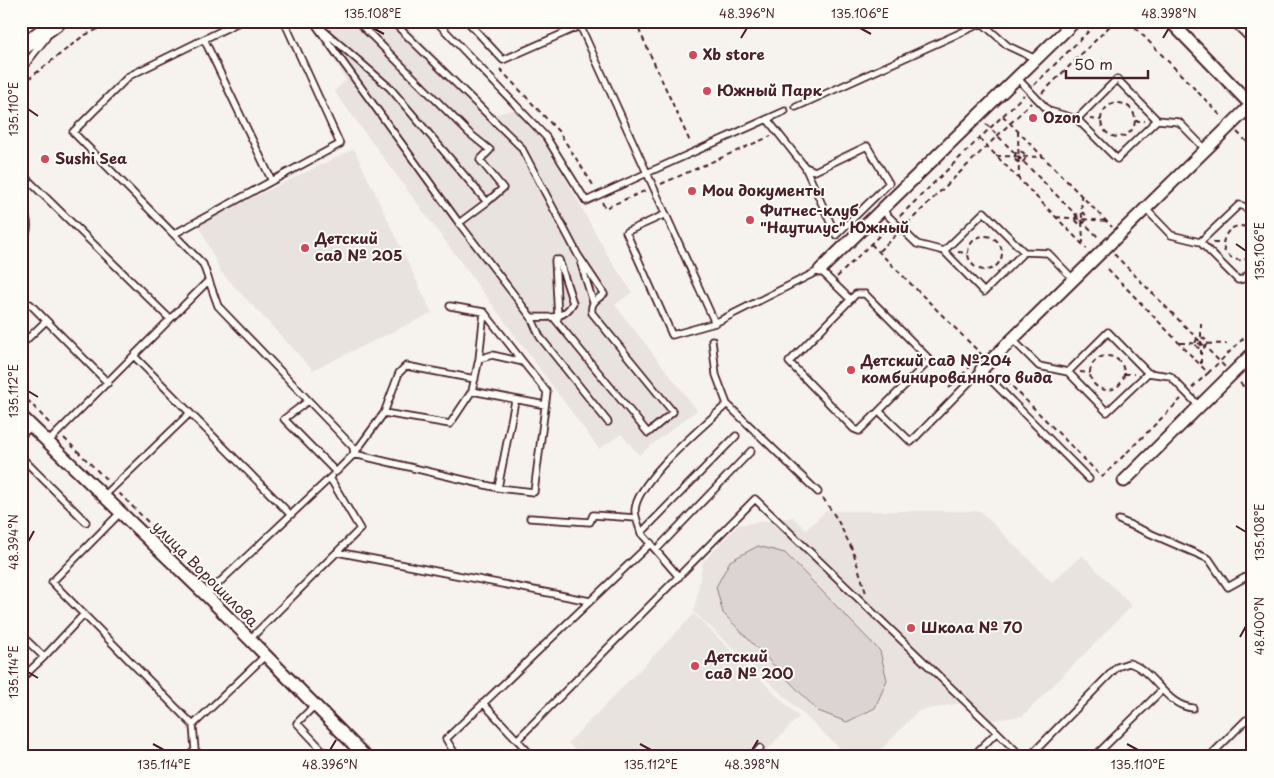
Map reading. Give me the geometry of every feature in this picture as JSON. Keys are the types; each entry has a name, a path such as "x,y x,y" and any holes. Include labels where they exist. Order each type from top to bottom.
{"main road":[{"path":"21,48 56,22"}],"street":[{"path":"820,270 1075,21"},
{"path":"981,370 1252,106 1170,21"},
{"path":"1124,481 1253,353"},
{"name":"улица Ворошилова","path":"21,416 250,638 366,757"}],"lane":[{"path":"241,21 129,76 73,132 203,264 218,306 353,447 354,454"},
{"path":"174,234 340,144 284,21"},
{"path":"357,21 469,133 490,150 480,160 504,188 459,223"},
{"path":"392,21 521,147 578,255 604,294 593,302"},
{"path":"436,21 546,136 586,201 694,150 785,112"},
{"path":"467,21 503,60 579,24 716,322"},
{"path":"1232,21 1253,42"},
{"path":"21,70 56,22"},
{"path":"796,106 982,22 1008,46 1036,59"},
{"path":"314,23 390,88 487,202"},
{"path":"314,23 459,223 531,317 540,337 608,422"},
{"path":"204,39 272,181"},
{"path":"1017,78 1049,111 1077,119 1117,159 1157,120"},
{"path":"1077,119 1117,79 1157,120 1178,122 1206,150"},
{"path":"767,120 805,167 836,235 890,182 866,146 815,171 805,167"},
{"path":"21,173 170,319"},
{"path":"1200,242 1239,205 1244,206 1253,215"},
{"path":"21,208 28,223 26,237 21,244"},
{"path":"1146,209 1171,235 1200,242 1238,280 1244,279 1253,270"},
{"path":"882,210 917,244 944,251 984,292 1024,252"},
{"path":"944,251 984,212 1024,252 1048,253 1074,280"},
{"path":"666,214 626,232 672,335 716,322 820,270 850,299"},
{"path":"531,317 556,318 569,310 573,303 558,260 555,260 556,318 648,432 672,412 592,313 593,302 578,255"},
{"path":"48,442 209,280"},
{"path":"856,294 865,294 930,360 863,429 854,429 790,366 791,359 850,299 856,294"},
{"path":"30,304 108,383"},
{"path":"354,454 498,488 534,492 547,392 484,312 450,306"},
{"path":"384,413 450,424 472,391 479,358 484,312"},
{"path":"21,345 46,321"},
{"path":"1068,372 1108,332 1148,373 1170,376 1199,406"},
{"path":"712,340 716,375 728,404 818,492"},
{"path":"1012,340 1039,366 1068,372 1107,412 1148,373"},
{"path":"479,358 492,354 523,362"},
{"path":"134,356 290,514"},
{"path":"206,595 354,454 384,413 399,373 406,366 475,379"},
{"path":"880,412 911,442 981,370 1089,479"},
{"path":"472,391 515,401 545,405"},
{"path":"308,400 284,419 336,472"},
{"path":"498,488 515,401"},
{"path":"679,578 657,549 641,532 636,518 636,504 664,464 728,404"},
{"path":"104,496 190,413"},
{"path":"21,436 31,426"},
{"path":"641,532 736,436"},
{"path":"657,549 751,451"},
{"path":"21,457 86,522"},
{"path":"250,638 360,529 330,478"},
{"path":"517,740 755,499 1019,754 1031,755 1122,664 1129,663 1138,667 1180,705 1193,708"},
{"path":"121,512 52,582 193,725 195,750 202,757"},
{"path":"530,518 590,522 593,515 636,518"},
{"path":"1119,520 1209,559 1228,588 1253,573"},
{"path":"457,757 446,738 651,543"},
{"path":"337,552 590,601"},
{"path":"21,679 84,614"},
{"path":"21,635 44,657"},
{"path":"193,725 266,655"},
{"path":"1094,757 1162,690"},
{"path":"483,704 533,757"},
{"path":"315,705 297,723 329,757"},
{"path":"1209,757 1246,720"},
{"path":"972,757 996,732"},
{"path":"752,757 760,748"},
{"path":"188,757 195,750"}],"path":[{"path":"21,85 82,36 116,21"},
{"path":"636,21 694,150"},
{"path":"832,282 1099,21"},
{"path":"879,252 1115,21"},
{"path":"1129,21 1253,148"},
{"path":"495,63 559,132 599,195 605,208 778,133"},
{"path":"1118,102 1132,110 1135,121 1130,132 1120,137 1109,134 1104,130 1100,120 1104,110 1118,102"},
{"path":"978,116 1015,155 1019,162"},
{"path":"1003,116 1112,227"},
{"path":"1018,131 1020,180"},
{"path":"979,138 1088,250"},
{"path":"1015,155 1019,152"},
{"path":"1019,152 1023,153 1025,157"},
{"path":"996,156 1015,155 1019,157 1084,221 1201,343 1205,345 1227,344"},
{"path":"1019,157 1043,157"},
{"path":"1019,162 1023,161 1025,157"},
{"path":"1081,195 1084,221 1083,245"},
{"path":"1077,215 1082,213"},
{"path":"1076,219 1077,215"},
{"path":"1056,217 1084,221 1106,221"},
{"path":"1253,232 1246,227 1235,227 1226,233 1223,243 1226,254 1236,260 1242,260 1253,255"},
{"path":"980,236 985,236 995,239 1001,248 1002,254 993,268 981,270 971,263 968,253 971,242 980,236"},
{"path":"871,244 982,355"},
{"path":"1108,269 1208,373"},
{"path":"1201,319 1201,365"},
{"path":"1000,374 1102,477 1253,329"},
{"path":"1195,343 1201,337"},
{"path":"1201,337 1205,345 1252,394 1250,398 1253,402"},
{"path":"1179,343 1201,343"},
{"path":"1195,343 1201,348"},
{"path":"1201,348 1205,345"},
{"path":"1102,356 1108,356 1118,359 1124,368 1120,385 1109,390 1098,388 1094,384 1090,373 1093,363 1102,356"},
{"path":"21,393 52,426"},
{"path":"1253,414 1248,419 1253,423"},
{"path":"818,492 837,519 853,551 862,584 874,614"}],"shaded area":[{"path":"311,21 402,21 493,115 515,109 543,138 610,259 632,292 615,305 697,410 639,455 621,434 599,449 334,91 346,80"},
{"name":"Детский сад № 205","path":"354,149 432,313 313,370 221,272 198,224"},
{"name":"Школа № 70","path":"826,511 980,511 1052,582 1082,555 1132,606 1023,716 985,721 962,703 918,711 874,757 849,757 694,612 703,562 738,525 793,517 806,530"},
{"path":"758,546 785,553 880,651 887,680 875,708 847,722 818,711 723,613 716,587 730,561"},
{"name":"Детский сад № 200","path":"694,614 799,717 760,757 582,757 568,743"}],"place":[{"name":"Xb store","path":"693,55"},
{"name":"Южный Парк","path":"707,91"},
{"name":"Ozon","path":"1033,118"},
{"name":"Sushi Sea","path":"45,159"},
{"name":"Мои документы","path":"692,191"},
{"name":"Фитнес-клуб \"Наутилус\" Южный","path":"750,220"},
{"name":"Детский сад № 205","path":"305,248"},
{"name":"Детский сад №204 комбинированного вида","path":"851,370"},
{"name":"Школа № 70","path":"911,628"},
{"name":"Детский сад № 200","path":"695,666"}]}
